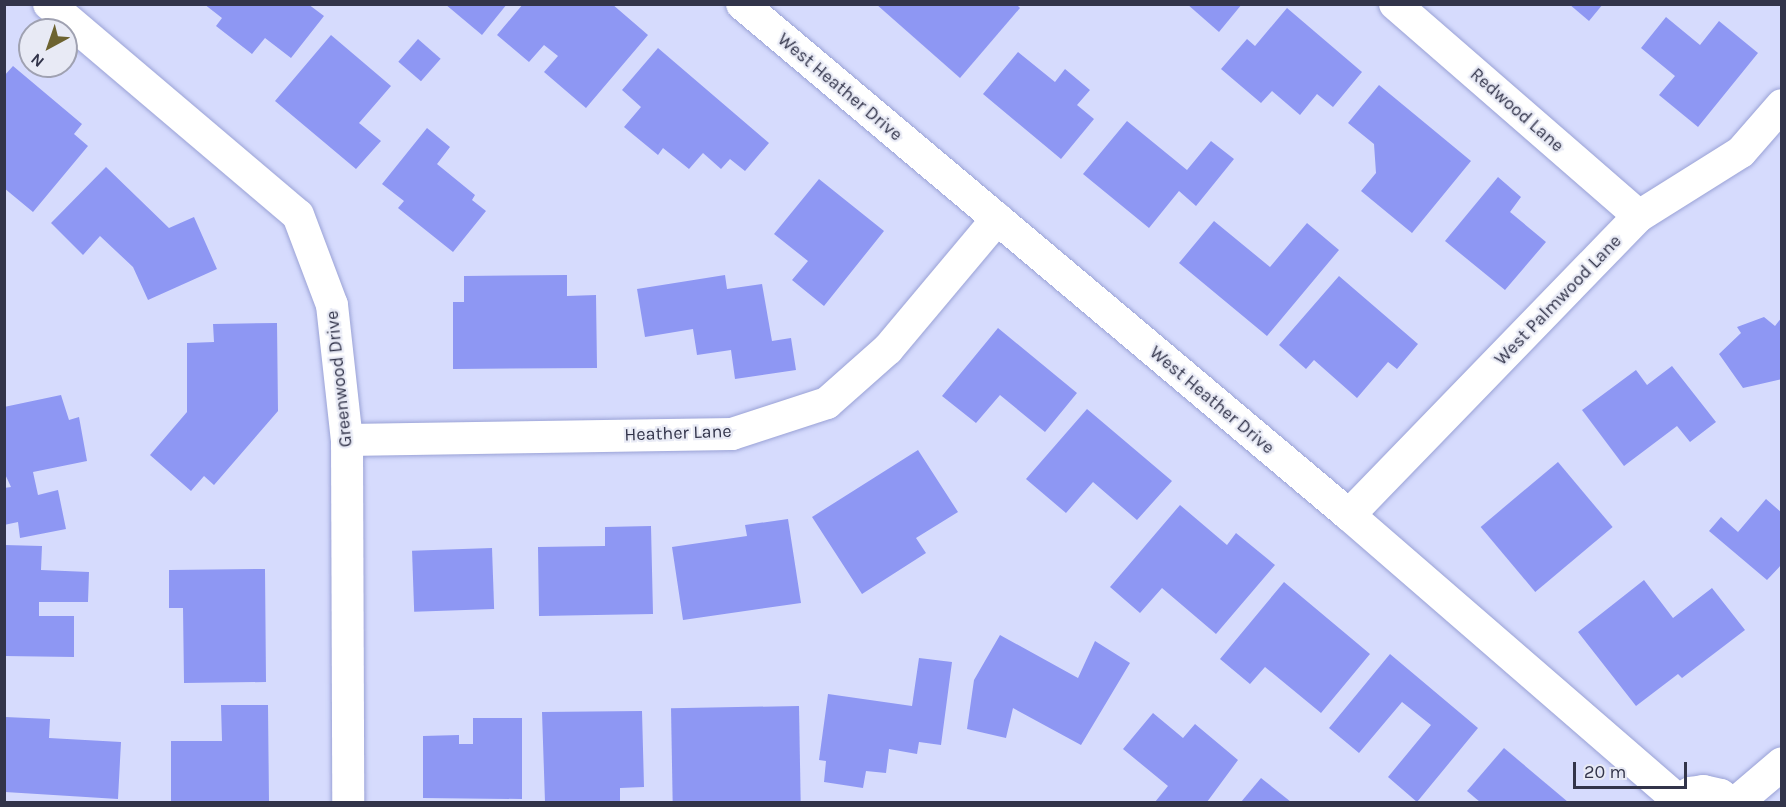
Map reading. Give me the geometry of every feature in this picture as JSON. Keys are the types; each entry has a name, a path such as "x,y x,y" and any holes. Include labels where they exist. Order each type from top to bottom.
{"street":[{"name":"Greenwood Drive","path":"49,4 298,215 332,305 346,440 348,802"},
{"name":"West Heather Drive","path":"742,4 1349,515 1677,801"},
{"name":"Redwood Lane","path":"1395,4 1639,216"},
{"name":"West Palmwood Lane","path":"1349,515 1639,216 1741,152 1782,105"},
{"name":"Heather Lane","path":"346,440 732,434 827,403 888,350 997,219"},
{"path":"1736,802 1782,763"},
{"path":"1677,801 1703,791 1719,795 1729,802"}],"building":[{"path":"204,4 308,4 324,16 291,58 265,38 252,54 216,26 222,18"},
{"path":"445,4 507,4 482,35"},
{"path":"523,4 612,4 648,35 586,108 544,72 558,56 544,45 529,62 497,35"},
{"path":"876,4 1016,4 1020,8 960,78"},
{"path":"1187,4 1242,4 1219,32"},
{"path":"1569,4 1603,4 1589,21"},
{"path":"1287,8 1362,72 1333,107 1317,94 1300,115 1272,91 1261,103 1221,69 1247,39 1255,46"},
{"path":"1666,17 1700,45 1719,21 1758,53 1698,127 1659,95 1675,76 1641,48"},
{"path":"331,35 391,86 359,123 381,141 356,169 275,101"},
{"path":"418,39 441,59 421,81 398,62"},
{"path":"658,48 769,143 745,171 730,159 721,169 703,153 689,169 663,148 658,155 624,127 641,107 622,90"},
{"path":"1018,52 1055,82 1065,69 1090,90 1077,105 1094,119 1061,159 983,94"},
{"path":"13,66 18,70 18,78 27,78 82,124 74,134 88,146 33,212 4,188 4,76"},
{"path":"1379,85 1471,161 1412,233 1361,191 1376,173 1374,144 1348,123"},
{"path":"1127,121 1187,170 1211,141 1234,159 1196,206 1179,191 1149,228 1083,174"},
{"path":"427,128 450,147 437,164 475,195 472,200 486,211 453,252 398,208 404,201 382,184"},
{"path":"106,167 169,228 194,217 217,269 148,300 133,267 100,236 83,255 51,223"},
{"path":"1498,177 1521,197 1510,212 1546,242 1505,290 1445,241"},
{"path":"819,179 884,231 824,306 792,280 808,261 774,234"},
{"path":"1214,221 1270,267 1307,223 1339,250 1267,336 1179,263"},
{"path":"567,275 567,296 596,295 597,368 453,369 453,302 464,302 464,276"},
{"path":"725,275 727,289 762,284 772,341 791,338 796,370 735,379 731,350 697,355 693,329 645,337 637,289"},
{"path":"1339,276 1418,344 1397,369 1388,362 1357,398 1314,360 1306,369 1279,345"},
{"path":"1764,317 1775,326 1782,317 1782,379 1743,388 1719,354 1741,333 1737,327"},
{"path":"277,323 278,411 214,485 204,476 191,491 150,455 187,412 187,343 214,342 213,324"},
{"path":"998,328 1077,393 1045,432 1000,395 976,423 942,396"},
{"path":"1672,366 1716,422 1690,442 1677,426 1624,466 1582,410 1636,370 1647,385"},
{"path":"61,395 69,420 79,417 87,461 33,472 38,495 58,490 66,529 20,538 18,522 4,525 4,488 11,487 4,472 4,407"},
{"path":"1087,409 1172,481 1137,520 1093,482 1066,513 1026,479"},
{"path":"918,450 958,512 916,538 926,553 862,594 812,517"},
{"path":"1558,462 1613,527 1535,592 1481,527"},
{"path":"1766,499 1782,513 1782,564 1767,580 1709,531 1721,517 1738,532"},
{"path":"1180,505 1227,545 1236,533 1275,565 1216,634 1162,588 1140,613 1110,587"},
{"path":"788,519 801,603 683,620 672,547 747,536 745,525"},
{"path":"651,526 653,614 539,616 538,547 605,546 605,527"},
{"path":"4,545 42,546 41,570 89,572 88,602 39,602 39,616 74,616 74,657 4,656"},
{"path":"492,548 494,609 414,612 412,551"},
{"path":"265,569 266,682 184,683 183,608 169,608 169,570"},
{"path":"1644,580 1673,618 1712,588 1745,630 1682,678 1678,674 1636,706 1578,632"},
{"path":"1284,582 1370,654 1321,713 1265,667 1250,684 1220,659"},
{"path":"1000,635 1078,678 1095,641 1130,663 1081,745 1013,708 1006,738 967,729 974,680"},
{"path":"1390,654 1478,728 1417,802 1388,777 1431,725 1402,702 1359,753 1329,728"},
{"path":"919,658 952,662 941,745 919,742 917,754 889,749 886,773 866,771 863,788 824,782 826,761 819,760 828,694 912,706"},
{"path":"221,705 268,705 269,802 171,802 171,741 222,741"},
{"path":"799,706 801,802 673,802 671,708"},
{"path":"642,711 644,787 620,788 620,802 545,802 542,712"},
{"path":"1153,713 1183,738 1195,724 1238,760 1207,802 1155,802 1168,786 1123,749"},
{"path":"5,717 50,719 49,738 121,742 118,799 5,792"},
{"path":"473,718 522,718 522,799 423,798 423,736 459,735 459,744 473,744"},
{"path":"1504,748 1568,802 1480,802 1467,791"},
{"path":"1261,778 1291,802 1241,802"}]}
